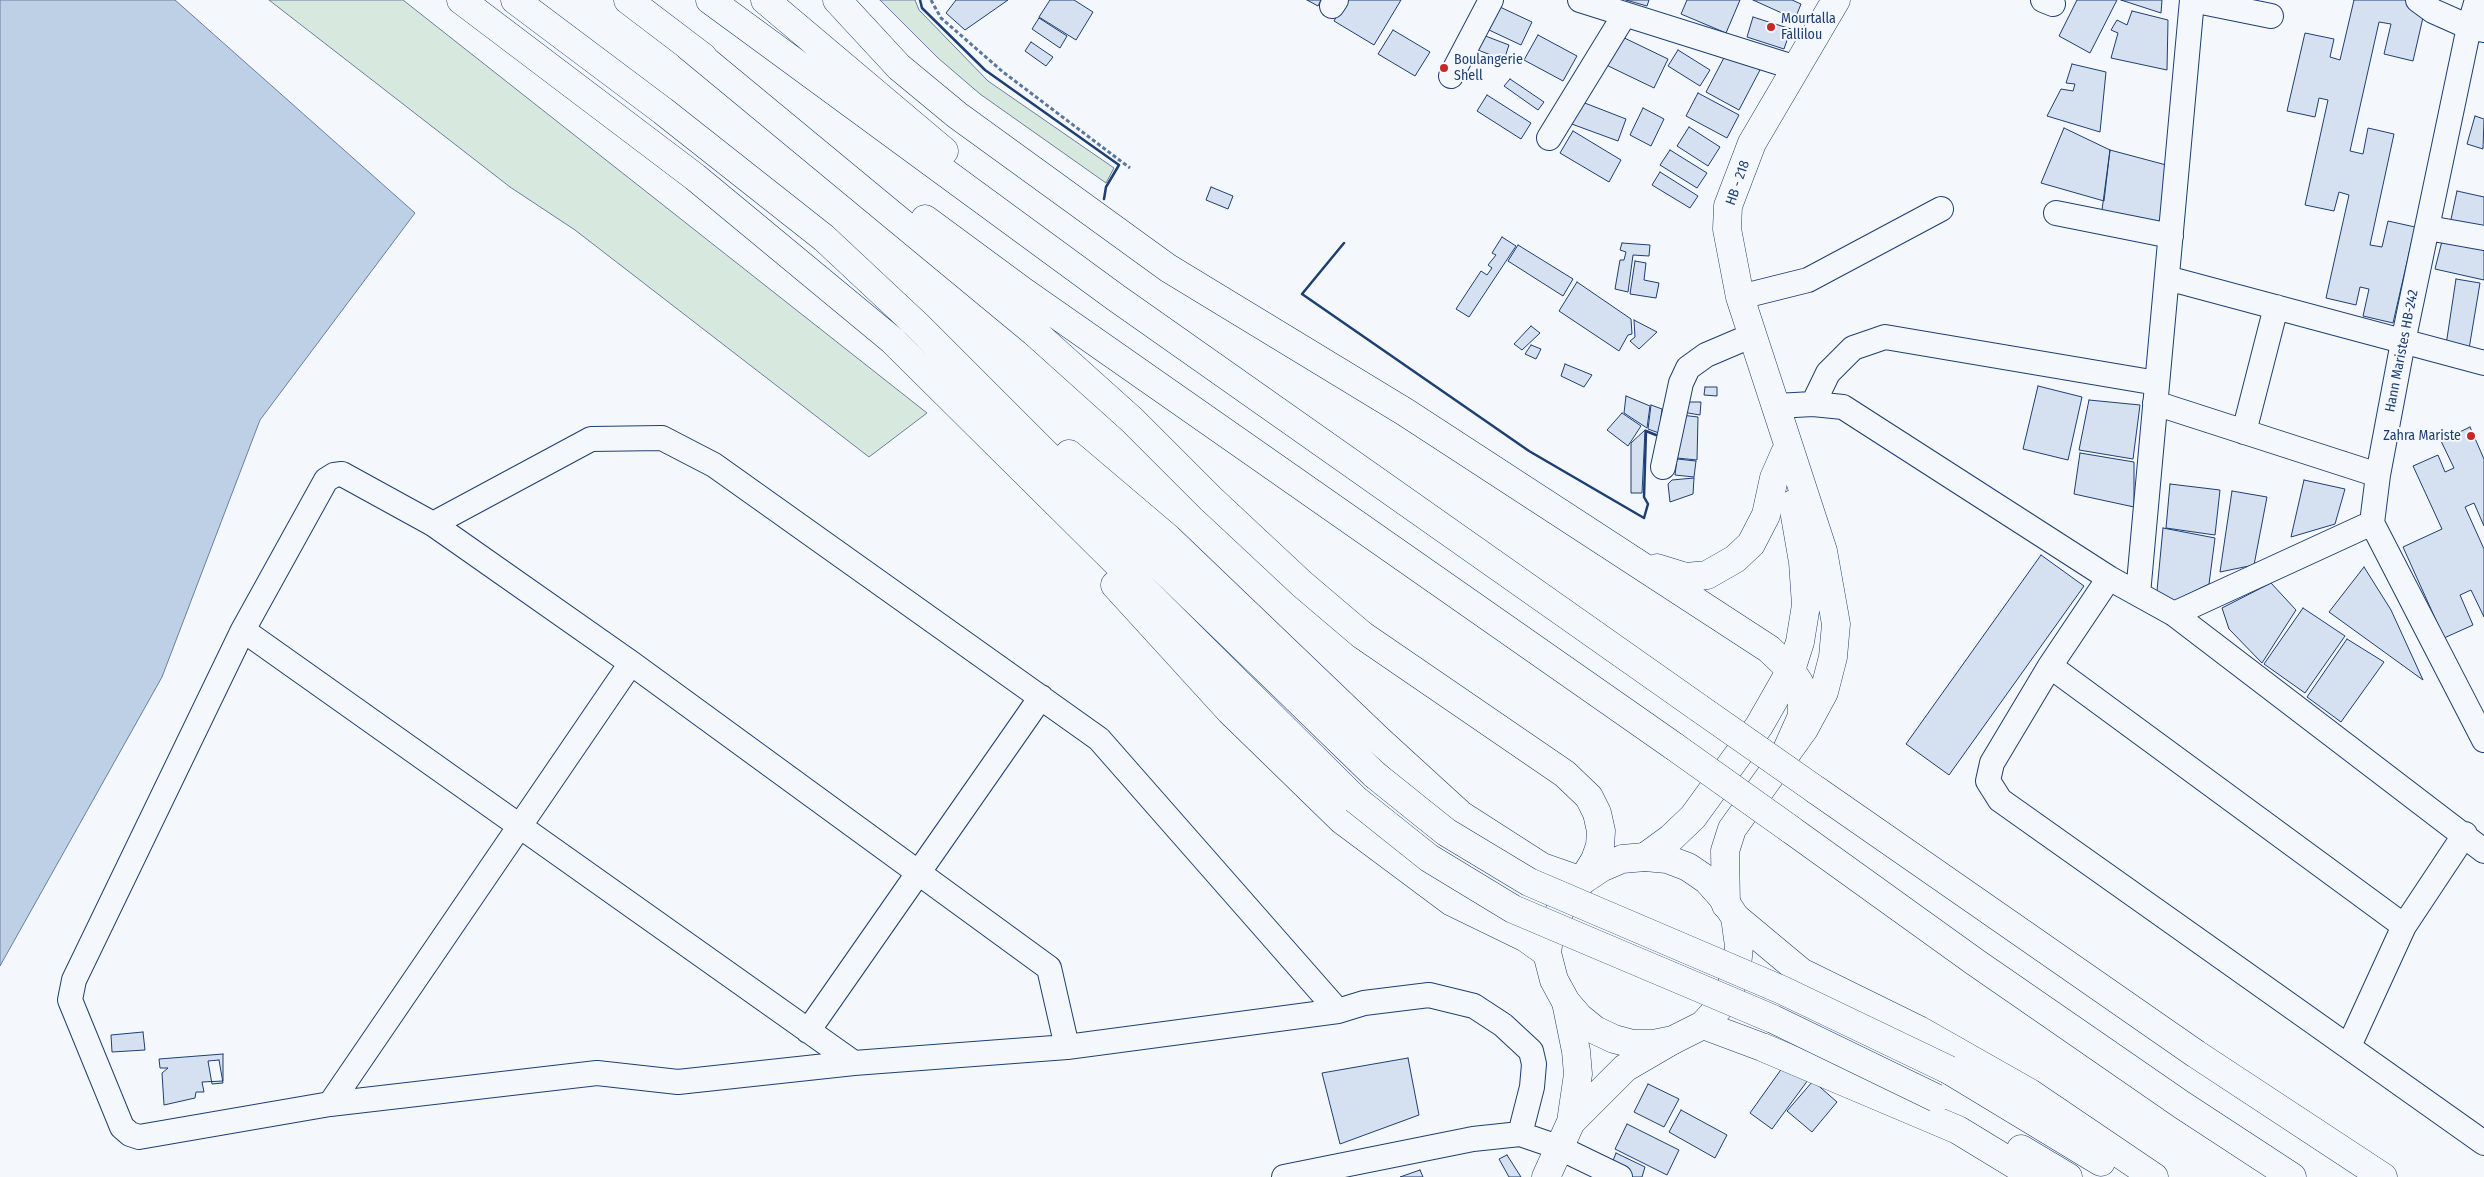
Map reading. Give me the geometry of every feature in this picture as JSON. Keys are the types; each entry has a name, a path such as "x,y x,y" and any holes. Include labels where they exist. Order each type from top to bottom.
{"main road":[{"path":"461,0 695,177 892,340 1355,799 1430,858 1513,908 1773,1019 1936,1098 2068,1177"},
{"path":"515,0 663,111 824,238 917,325 1094,502 1375,775 1446,832 1529,882 1782,990 1949,1070 2125,1177"},
{"path":"628,0 1024,292 1675,747 1983,967 2182,1105 2292,1177"},
{"path":"710,0 1115,296 1699,708 2196,1054 2383,1177"},
{"path":"766,0 1115,296"},
{"path":"837,0 899,67 957,115 1168,268 1405,412 1770,649 1791,670 1800,684 1802,716 1785,754"},
{"name":"HB - 218","path":"1777,409 1740,298 1727,229 1728,206 1752,143 1836,0"},
{"path":"688,46 1034,332 1132,420 1211,499 1294,577 1362,635 1565,774 1589,797 1601,831 1600,846 1582,881 1565,901 1550,930 1546,954 1554,980 1566,1002 1595,1030 1614,1039 1633,1044 1653,1044 1673,1040"},
{"path":"917,325 1168,538 1379,740 1461,815 1542,867 1582,881"},
{"path":"892,340 1230,712 1342,820 1452,902 1526,938 1546,954"},
{"path":"1645,857 1671,838 1692,817 1759,726 1791,670 1800,642 1806,605 1803,562 1777,409"},
{"path":"1546,1177 1558,1147 1572,1122 1625,1068 1703,1025 1723,1003 1736,976 1739,946 1731,911 1725,851 1732,829 1804,729 1824,692 1833,657 1836,624 1823,551 1777,409"},
{"path":"1615,548 1662,570 1686,577 1708,575 1735,559 1751,544 1766,515 1774,478 1784,453"},
{"path":"1582,881 1622,859 1645,857 1667,859 1688,867 1707,880 1731,911 1801,972 1919,1030 2030,1093 2154,1177"},
{"path":"1566,1002 1576,1051 1578,1074 1572,1122"},
{"path":"1703,1025 1762,1047 1958,1130 2035,1177"}],"street":[{"path":"1450,76 1492,0"},
{"path":"1580,0 1796,68"},
{"path":"2138,594 2192,0 2271,16"},
{"path":"2418,0 2433,11 2476,28"},
{"name":"Hann Maristes HB-242","path":"2372,523 2378,475 2403,342 2476,28 2477,0"},
{"path":"1549,138 1625,14"},
{"path":"1740,298 1808,280 1940,209"},
{"path":"2056,212 2171,236"},
{"path":"2428,228 2484,238"},
{"path":"2167,278 2484,363"},
{"path":"2244,432 2276,307"},
{"path":"1663,467 1681,383 1688,368 1706,355 1753,335"},
{"path":"1813,404 1828,373 1852,348 1884,337 2156,393 2244,432 2378,475"},
{"path":"1777,409 1813,404 1843,407 2109,578 2174,614 2465,834 2484,851"},
{"path":"433,524 591,439 662,438 714,465 1099,739 1338,1011"},
{"path":"1067,1047 1049,968 631,663 433,524 342,474 334,475 326,480 243,630 74,980 70,1000 122,1127 130,1134 139,1138 330,1104 597,1073 678,1082 854,1063 1067,1047 1338,1011 1364,1002 1429,995 1474,1006 1503,1025 1531,1052 1534,1064 1532,1087 1520,1134"},
{"path":"2174,614 2372,523 2484,740"},
{"path":"2109,578 2050,666 1992,763 1988,781 2000,800 2484,1143"},
{"path":"243,630 854,1063"},
{"path":"330,1104 631,663"},
{"path":"2050,666 2404,926"},
{"path":"808,1031 1041,697"},
{"path":"2349,1046 2404,926 2465,834"},
{"path":"1284,1177 1473,1139 1520,1134 1558,1147 1620,1177"}],"path":[{"path":"931,0 941,18 1003,72 1130,168"}],"shaded area":[{"path":"269,0 403,0 927,413 869,457 575,230 510,187"},
{"path":"880,0 915,0 919,10 988,81 1114,168 1106,183 980,94 938,58"}],"water":[{"path":"0,0 175,0 415,213 260,420 162,677 0,966"}],"building":[{"path":"956,0 1008,0 965,30 946,13"},
{"path":"1050,0 1074,0 1093,12 1076,40 1039,17"},
{"path":"1307,0 1321,0 1318,6"},
{"path":"1346,0 1401,0 1374,45 1334,21"},
{"path":"1626,0 1649,0 1647,6"},
{"path":"1687,0 1740,0 1726,33 1681,14"},
{"path":"1753,0 1792,0 1801,4 1795,19"},
{"path":"2077,0 2117,0 2090,53 2059,36"},
{"path":"2121,0 2162,0 2161,13"},
{"path":"2354,0 2427,0 2413,61 2384,54 2391,24 2379,22 2350,151 2363,154 2368,128 2394,134 2370,245 2382,247 2388,221 2415,227 2393,323 2363,316 2369,289 2360,287 2356,305 2326,298 2349,195 2339,192 2334,211 2305,205 2328,100 2319,98 2315,117 2287,111 2305,33 2334,39 2330,57 2340,60"},
{"path":"1500,7 1532,22 1521,45 1489,30"},
{"path":"2132,11 2168,20 2167,70 2111,58 2118,33 2111,30 2117,20 2127,25"},
{"path":"1753,17 1791,29 1784,49 1747,37"},
{"path":"1039,18 1067,36 1060,48 1032,29"},
{"path":"1393,30 1430,52 1415,76 1378,54"},
{"path":"1475,32 1509,45 1504,60 1470,47"},
{"path":"1614,33 1668,59 1654,88 1600,62"},
{"path":"1538,35 1577,56 1563,81 1524,60"},
{"path":"1031,42 1053,57 1046,66 1025,51"},
{"path":"1678,50 1710,70 1700,86 1668,66"},
{"path":"1727,52 1760,70 1739,110 1706,92"},
{"path":"2072,64 2106,72 2100,132 2047,116 2061,89 2073,91 2075,84 2066,83"},
{"path":"1510,79 1544,102 1538,110 1504,86"},
{"path":"1698,93 1739,115 1727,138 1686,116"},
{"path":"1487,95 1531,123 1521,139 1477,111"},
{"path":"1577,100 1626,119 1618,141 1569,123"},
{"path":"1643,108 1664,119 1651,146 1630,135"},
{"path":"2475,116 2484,119 2483,149 2467,144"},
{"path":"1689,127 1720,147 1708,166 1677,146"},
{"path":"2064,128 2110,150 2104,201 2041,183"},
{"path":"1573,131 1621,160 1609,182 1560,153"},
{"path":"1670,150 1707,173 1697,188 1660,165"},
{"path":"2110,150 2170,166 2164,229 2102,210"},
{"path":"1660,172 1698,196 1690,208 1652,185"},
{"path":"1211,187 1233,196 1228,209 1206,200"},
{"path":"2457,191 2484,197 2484,231 2450,224"},
{"path":"1502,237 1516,246 1469,317 1456,309 1481,271 1487,275 1492,268 1488,265 1496,255 1492,253"},
{"path":"2443,237 2484,247 2484,280 2435,269"},
{"path":"1622,243 1650,245 1649,256 1633,255 1628,292 1615,289 1620,260 1624,260 1626,252 1620,250"},
{"path":"1518,245 1573,279 1563,296 1508,261"},
{"path":"1635,261 1646,263 1644,280 1659,283 1656,298 1630,294"},
{"path":"2456,279 2480,283 2469,349 2446,345"},
{"path":"1577,282 1631,319 1632,334 1628,335 1619,351 1559,311"},
{"path":"1634,320 1657,332 1639,349 1630,341 1635,337"},
{"path":"1531,326 1540,333 1522,350 1514,344"},
{"path":"1531,345 1541,349 1536,359 1525,354"},
{"path":"1565,364 1592,375 1584,387 1561,376"},
{"path":"2038,386 2082,397 2068,460 2023,449"},
{"path":"1705,387 1717,387 1717,396 1704,395"},
{"path":"1626,396 1650,406 1647,428 1624,413"},
{"path":"2089,400 2140,405 2133,459 2079,450"},
{"path":"1683,402 1701,402 1700,415 1682,412"},
{"path":"1651,405 1662,409 1659,433 1648,429"},
{"path":"1622,413 1641,426 1628,446 1607,430"},
{"path":"1681,415 1698,417 1697,460 1677,458"},
{"path":"2470,427 2484,459 2484,526 2474,503 2465,507 2484,549 2484,617 2471,590 2460,595 2473,625 2444,638 2403,547 2442,529 2413,466 2438,455 2445,472 2454,468 2441,441"},
{"path":"1645,430 1642,493 1631,493 1631,443"},
{"path":"2080,453 2134,462 2134,507 2074,494"},
{"path":"1677,459 1696,461 1694,477 1675,475"},
{"path":"1694,478 1693,494 1670,502 1668,484 1672,480"},
{"path":"2304,480 2345,489 2335,524 2291,537"},
{"path":"2170,484 2220,490 2215,535 2166,528"},
{"path":"2232,491 2267,497 2254,565 2220,572"},
{"path":"2163,528 2215,538 2209,584 2174,601 2157,591"},
{"path":"2041,555 2084,586 1949,775 1906,744"},
{"path":"2364,567 2391,610 2423,680 2329,612"},
{"path":"2271,583 2296,610 2262,663 2229,629 2222,608"},
{"path":"2303,608 2345,636 2305,693 2264,664"},
{"path":"2347,639 2384,662 2341,722 2307,697"},
{"path":"143,1032 145,1050 112,1052 111,1035"},
{"path":"223,1054 223,1081 202,1082 204,1092 196,1092 195,1098 164,1105 162,1073 168,1068 160,1068 159,1059"},
{"path":"1408,1058 1419,1115 1340,1144 1322,1073"},
{"path":"219,1060 223,1083 212,1084 208,1061"},
{"path":"1785,1064 1808,1080 1772,1129 1750,1113"},
{"path":"1813,1081 1837,1102 1812,1132 1787,1111"},
{"path":"1648,1084 1679,1099 1664,1127 1634,1112"},
{"path":"1681,1110 1727,1135 1715,1158 1669,1132"},
{"path":"1627,1124 1679,1150 1667,1175 1615,1149"},
{"path":"1616,1153 1645,1167 1642,1177 1627,1177 1609,1171"},
{"path":"1507,1155 1521,1177 1509,1177 1499,1159"},
{"path":"1420,1170 1423,1177 1400,1177"}],"wall":[{"path":"920,0 922,8 985,70 1119,165 1106,187 1104,199"},
{"path":"1344,243 1302,294 1529,451 1644,518 1648,504 1644,497 1646,431 1656,435"}],"place":[{"name":"Mourtalla Fallilou","path":"1771,27"},
{"name":"Boulangerie Shell","path":"1444,68"},
{"name":"Zahra Mariste","path":"2471,436"}]}
